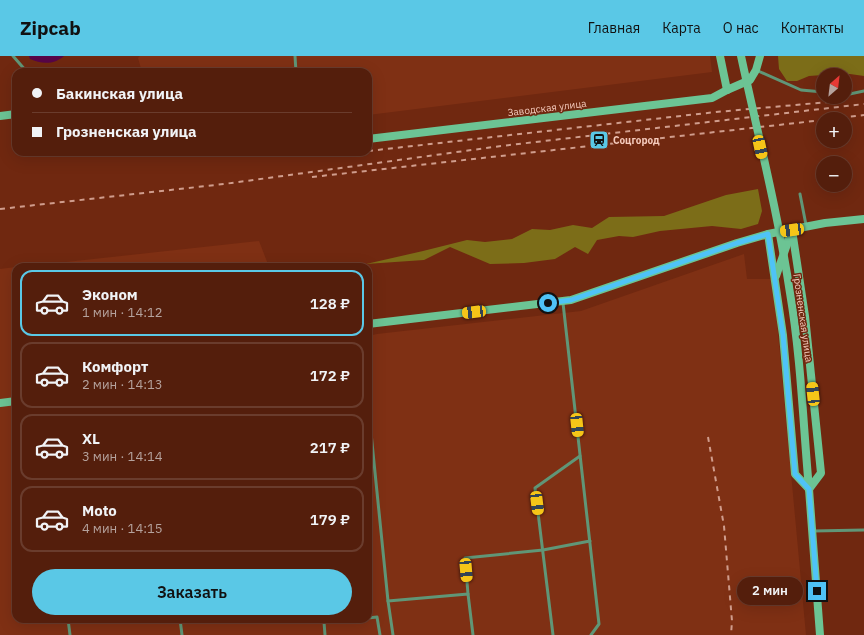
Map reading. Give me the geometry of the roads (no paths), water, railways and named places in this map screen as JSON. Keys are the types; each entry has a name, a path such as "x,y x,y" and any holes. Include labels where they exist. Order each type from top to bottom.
{"main road":[{"path":"720,56 727,90"},
{"name":"Грозненская улица","path":"741,56 782,240 791,294 799,354 820,635"},
{"path":"756,70 760,56"},
{"name":"Заводская улица","path":"372,139 712,98 750,80 756,70"},
{"path":"0,116 12,114"},
{"path":"372,324 571,300 737,243 768,234 825,223 864,219"},
{"path":"768,234 783,335 795,474 809,489 821,473 805,316 792,230"},
{"path":"775,278 792,230"},
{"path":"0,403 12,402"}],"lane":[{"path":"13,56 24,68"},
{"path":"294,56 296,68"},
{"path":"756,70 801,90 816,91"},
{"path":"852,94 864,91"},
{"path":"800,194 806,227"},
{"path":"563,301 599,624 592,635"},
{"path":"372,443 388,601 393,635"},
{"path":"553,635 535,488 580,456"},
{"path":"813,532 864,530"},
{"path":"473,635 465,558 543,550 590,541"},
{"path":"388,601 468,594"},
{"path":"372,618 377,617 380,635"},
{"path":"68,623 70,635"},
{"path":"180,623 182,635"},
{"path":"324,623 325,635"}],"railway":[{"path":"372,151 716,112 816,103"},
{"path":"0,209 224,184 501,146 864,104"},
{"path":"852,116 864,115"},
{"path":"312,177 816,121"},
{"path":"708,437 724,526 732,621 731,635"}],"place":[{"name":"Соцгород","path":"599,140"}]}
